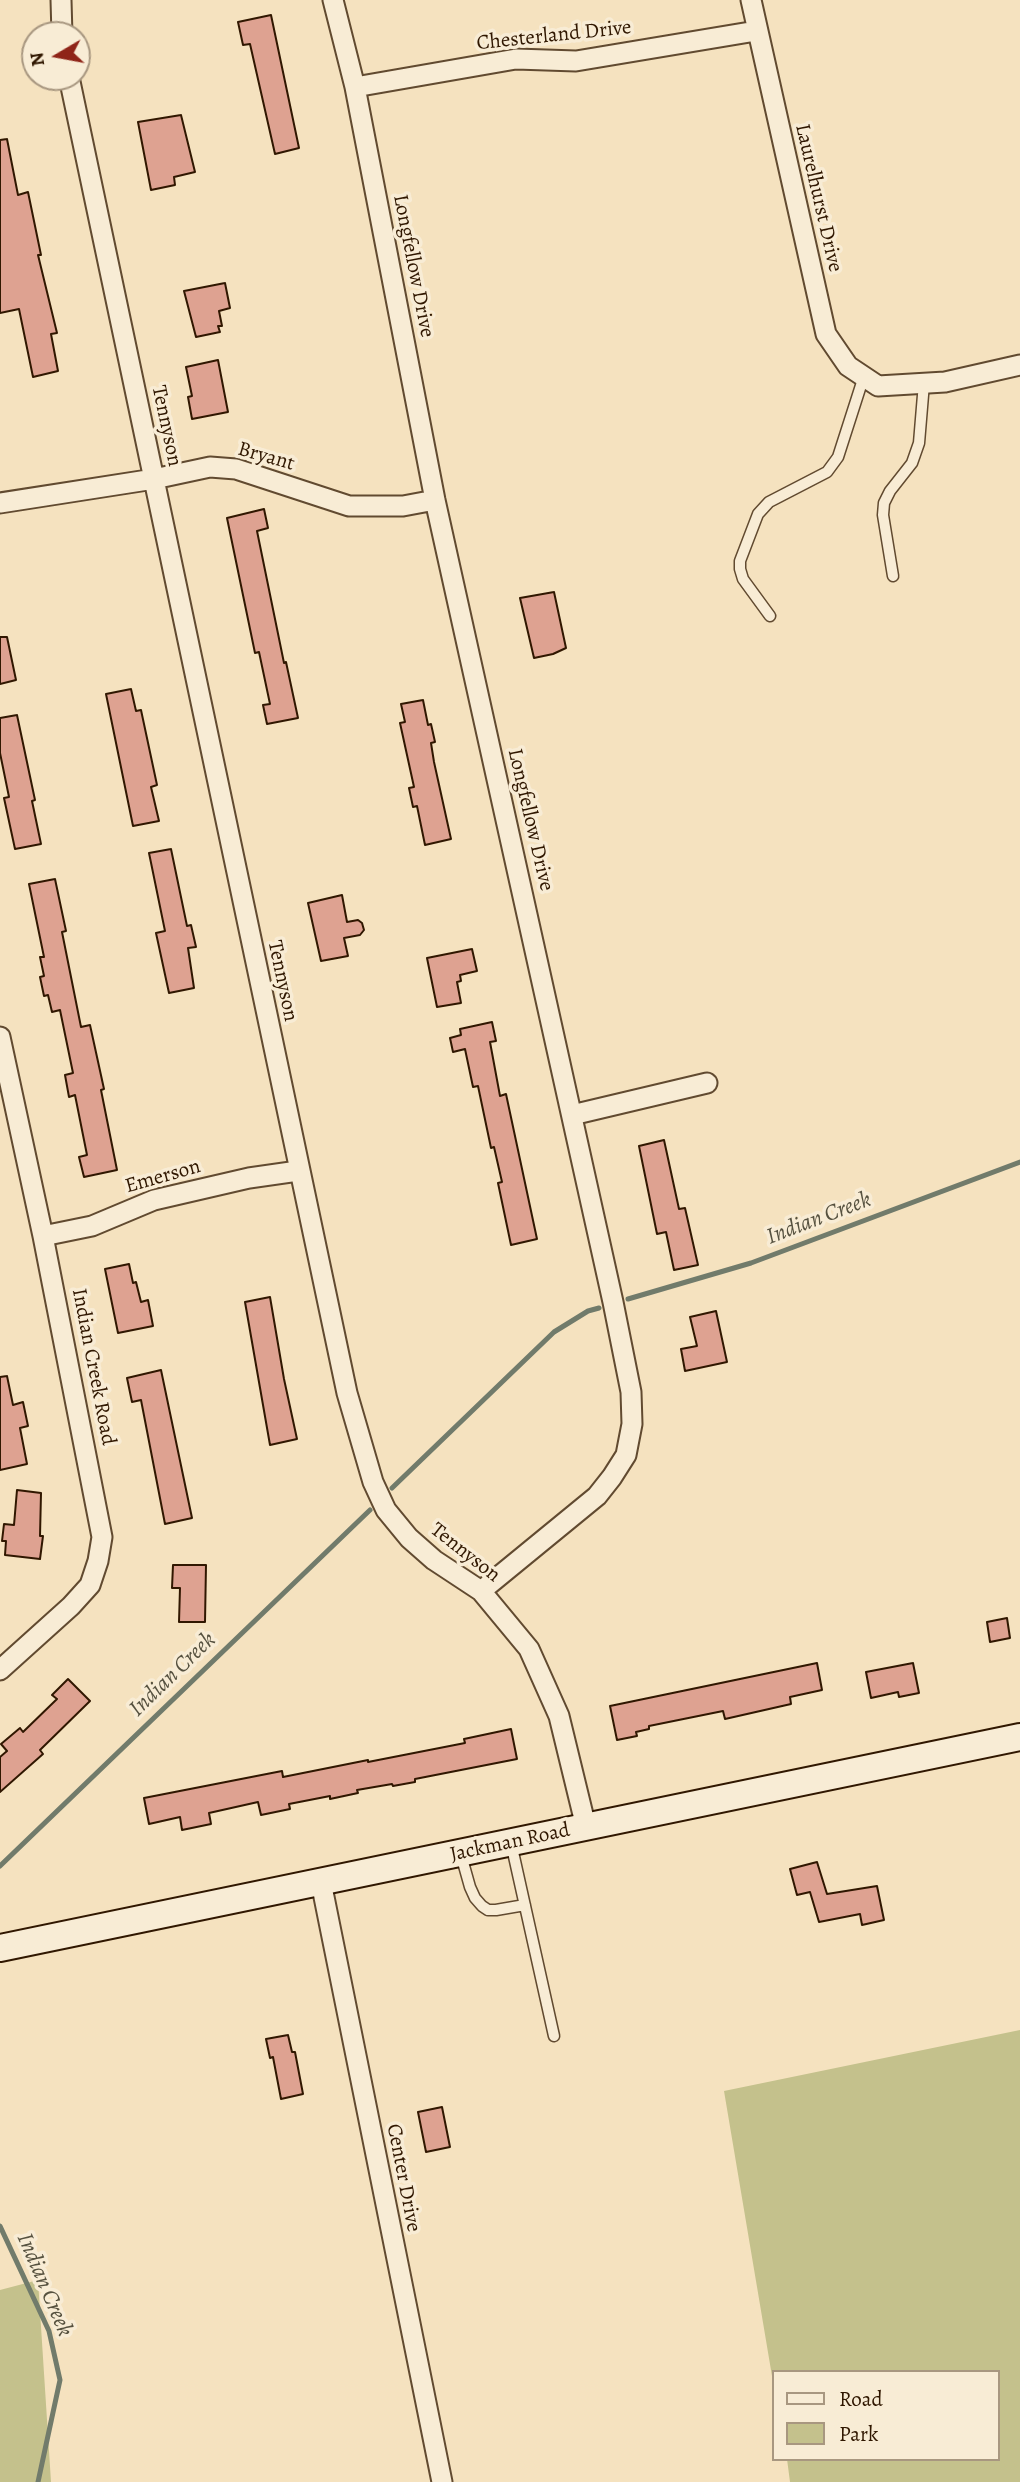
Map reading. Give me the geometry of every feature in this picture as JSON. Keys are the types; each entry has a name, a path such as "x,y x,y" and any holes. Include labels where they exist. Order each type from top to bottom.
{"street":[{"path":"61,0 62,21"},
{"name":"Longfellow Drive","path":"333,0 355,87 435,500 631,1392 632,1424 626,1455 597,1496 481,1591"},
{"name":"Laurelhurst Drive","path":"751,0 826,334 848,366 871,381"},
{"name":"Chesterland Drive","path":"355,87 516,60 576,61 757,31"},
{"name":"Tennyson","path":"72,91 346,1393 373,1482 386,1510 409,1538 434,1560 481,1591 529,1649 559,1716 586,1827"},
{"path":"871,381 945,382 1020,365"},
{"name":"Bryant","path":"0,503 154,479 210,467 259,475 349,506 403,506 435,500"},
{"name":"Indian Creek Road","path":"0,1037 43,1236 102,1537 90,1585 71,1606 0,1670"},
{"path":"572,1115 707,1083"},
{"name":"Emerson","path":"43,1236 92,1226 154,1200 249,1178 298,1171"},
{"name":"Jackman Road","path":"0,1948 1020,1737"},
{"name":"Center Drive","path":"321,1882 442,2482"}],"lane":[{"path":"770,616 743,579 740,569 740,561 758,514 769,502 827,472 833,465 871,381"},
{"path":"893,576 883,515 884,503 912,463 919,443 924,383"},
{"path":"511,1842 554,2036"},
{"path":"460,1853 475,1898 482,1906 488,1910 496,1910 525,1905"}],"green space":[{"path":"1020,2030 1020,2482 790,2482 787,2461 999,2461 999,2370 772,2370 772,2376 724,2091"},
{"path":"38,2280 51,2482 0,2482 0,2290"}],"building":[{"path":"271,15 299,148 275,154 250,44 243,45 238,22"},
{"path":"181,115 195,172 174,177 175,185 151,190 138,122"},
{"path":"7,139 18,195 28,192 41,255 38,255 57,333 51,334 58,371 33,377 19,309 0,313 0,140"},
{"path":"225,283 230,308 219,311 222,326 218,326 220,332 196,337 184,291"},
{"path":"218,360 228,412 192,419 188,397 192,396 186,367"},
{"path":"264,509 268,528 257,531 298,718 267,724 263,705 270,704 259,652 255,653 227,518"},
{"path":"554,592 566,648 534,658 520,598"},
{"path":"0,637 7,637 16,680 0,684"},
{"path":"131,689 136,711 141,710 157,785 151,787 159,821 133,826 106,694"},
{"path":"423,700 435,742 431,743 434,762 451,839 425,845 417,806 413,807 409,788 414,787 400,723 405,722 401,704"},
{"path":"17,715 35,800 32,801 41,844 15,849 4,798 9,797 0,753 0,718"},
{"path":"171,849 187,926 191,925 196,947 188,948 194,988 169,993 156,933 165,931 149,853"},
{"path":"55,879 66,931 62,932 81,1027 90,1025 117,1170 84,1177 79,1157 87,1155 75,1095 69,1097 65,1075 73,1073 60,1010 52,1012 48,995 44,996 40,957 44,957 29,884"},
{"path":"342,895 347,922 358,920 364,930 360,935 344,938 348,956 321,961 308,903"},
{"path":"472,949 477,971 460,975 461,981 457,982 461,1003 437,1007 427,958"},
{"path":"492,1022 496,1041 490,1042 500,1096 506,1094 537,1239 511,1245 498,1183 502,1182 494,1147 491,1148 478,1086 473,1087 465,1049 453,1052 450,1038 461,1035 460,1029"},
{"path":"664,1140 679,1209 685,1208 698,1265 674,1270 666,1232 657,1234 639,1146"},
{"path":"129,1264 141,1302 148,1300 153,1326 118,1333 105,1269"},
{"path":"270,1297 297,1439 270,1445 245,1302"},
{"path":"716,1311 727,1362 685,1371 681,1349 697,1346 690,1317"},
{"path":"161,1370 192,1518 165,1524 141,1400 132,1402 127,1378"},
{"path":"7,1376 13,1405 23,1402 28,1426 20,1428 27,1464 0,1470 0,1377"},
{"path":"17,1490 41,1493 40,1536 43,1536 40,1559 5,1555 6,1541 2,1541 4,1524 14,1525"},
{"path":"173,1565 206,1565 205,1622 179,1622 180,1588 172,1588"},
{"path":"1007,1618 1010,1638 990,1642 987,1622"},
{"path":"817,1663 822,1690 790,1697 791,1704 725,1719 723,1711 649,1726 649,1729 636,1732 637,1736 617,1740 610,1706"},
{"path":"913,1663 919,1693 899,1697 898,1692 871,1698 866,1672"},
{"path":"68,1679 90,1701 40,1750 43,1754 0,1792 0,1757 7,1751 1,1744 20,1728 23,1732 57,1699 52,1695"},
{"path":"511,1729 517,1759 415,1779 415,1782 357,1790 358,1793 330,1799 330,1796 289,1804 290,1809 261,1815 258,1802 209,1813 211,1824 182,1830 180,1817 149,1824 144,1798 282,1771 283,1777 368,1762 465,1743 464,1739"},
{"path":"817,1862 827,1894 877,1886 884,1920 862,1925 860,1914 819,1922 810,1892 797,1895 790,1869"},
{"path":"288,2035 292,2052 295,2052 303,2094 281,2099 273,2057 270,2058 266,2039"},
{"path":"442,2107 450,2147 426,2152 418,2112"}],"waterway":[{"name":"Indian Creek","path":"628,1299 751,1263 1020,1162"},
{"name":"Indian Creek","path":"392,1488 554,1332 588,1311 599,1308"},
{"name":"Indian Creek","path":"0,1866 370,1510"},
{"name":"Indian Creek","path":"0,2226 49,2331 60,2380 38,2482"}]}
